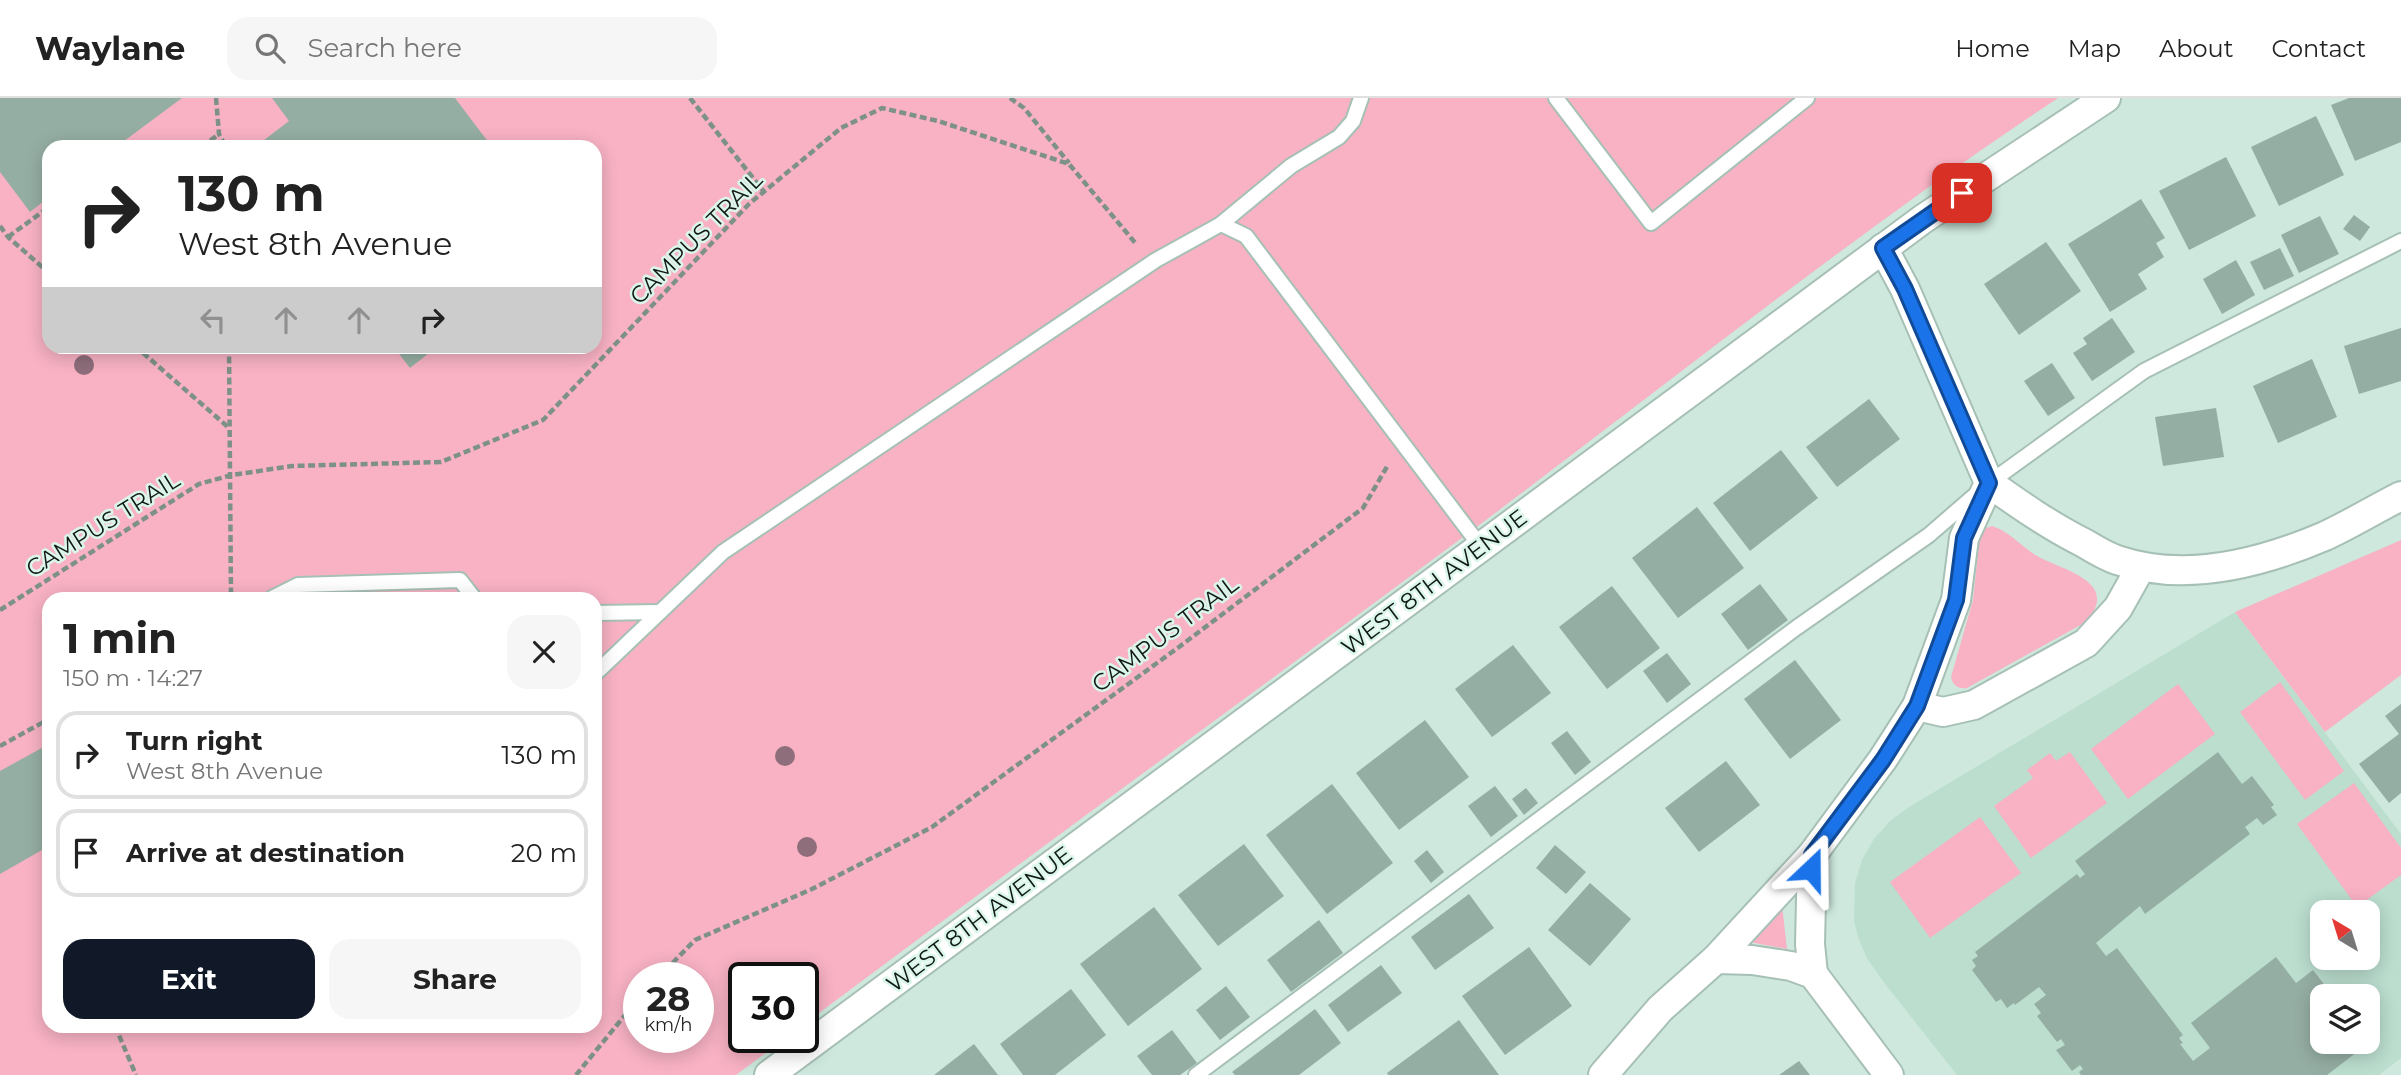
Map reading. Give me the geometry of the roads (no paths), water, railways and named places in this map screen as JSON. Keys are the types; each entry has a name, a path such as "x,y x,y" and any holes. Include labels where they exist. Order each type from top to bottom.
{"street":[{"name":"WEST 8TH AVENUE","path":"769,1075 1883,248 2106,98"},
{"path":"1883,248 1905,289 1989,483 2047,524 2114,559 2140,567 2190,570 2236,565 2325,535 2401,496"},
{"path":"1603,1075 1660,1009 1716,959 1812,855 1883,760 1917,706 1956,600 1964,538 1989,483"},
{"path":"1917,706 1943,712 1974,705 2086,643 2118,608 2140,567"},
{"path":"1812,855 1810,944 1813,974 1889,1075"},
{"path":"1716,959 1752,960 1791,966 1813,974"}],"lane":[{"path":"602,667 723,552 1156,260 1221,224 1291,166 1339,137 1353,121 1361,98"},
{"path":"1556,98 1651,223 1807,98"},
{"path":"1221,224 1246,236 1481,547"},
{"path":"1196,1075 1796,628 1929,536 1989,483 2144,371 2401,241"},
{"path":"284,592 298,585 460,580 469,592"},
{"path":"602,613 660,612"}]}
